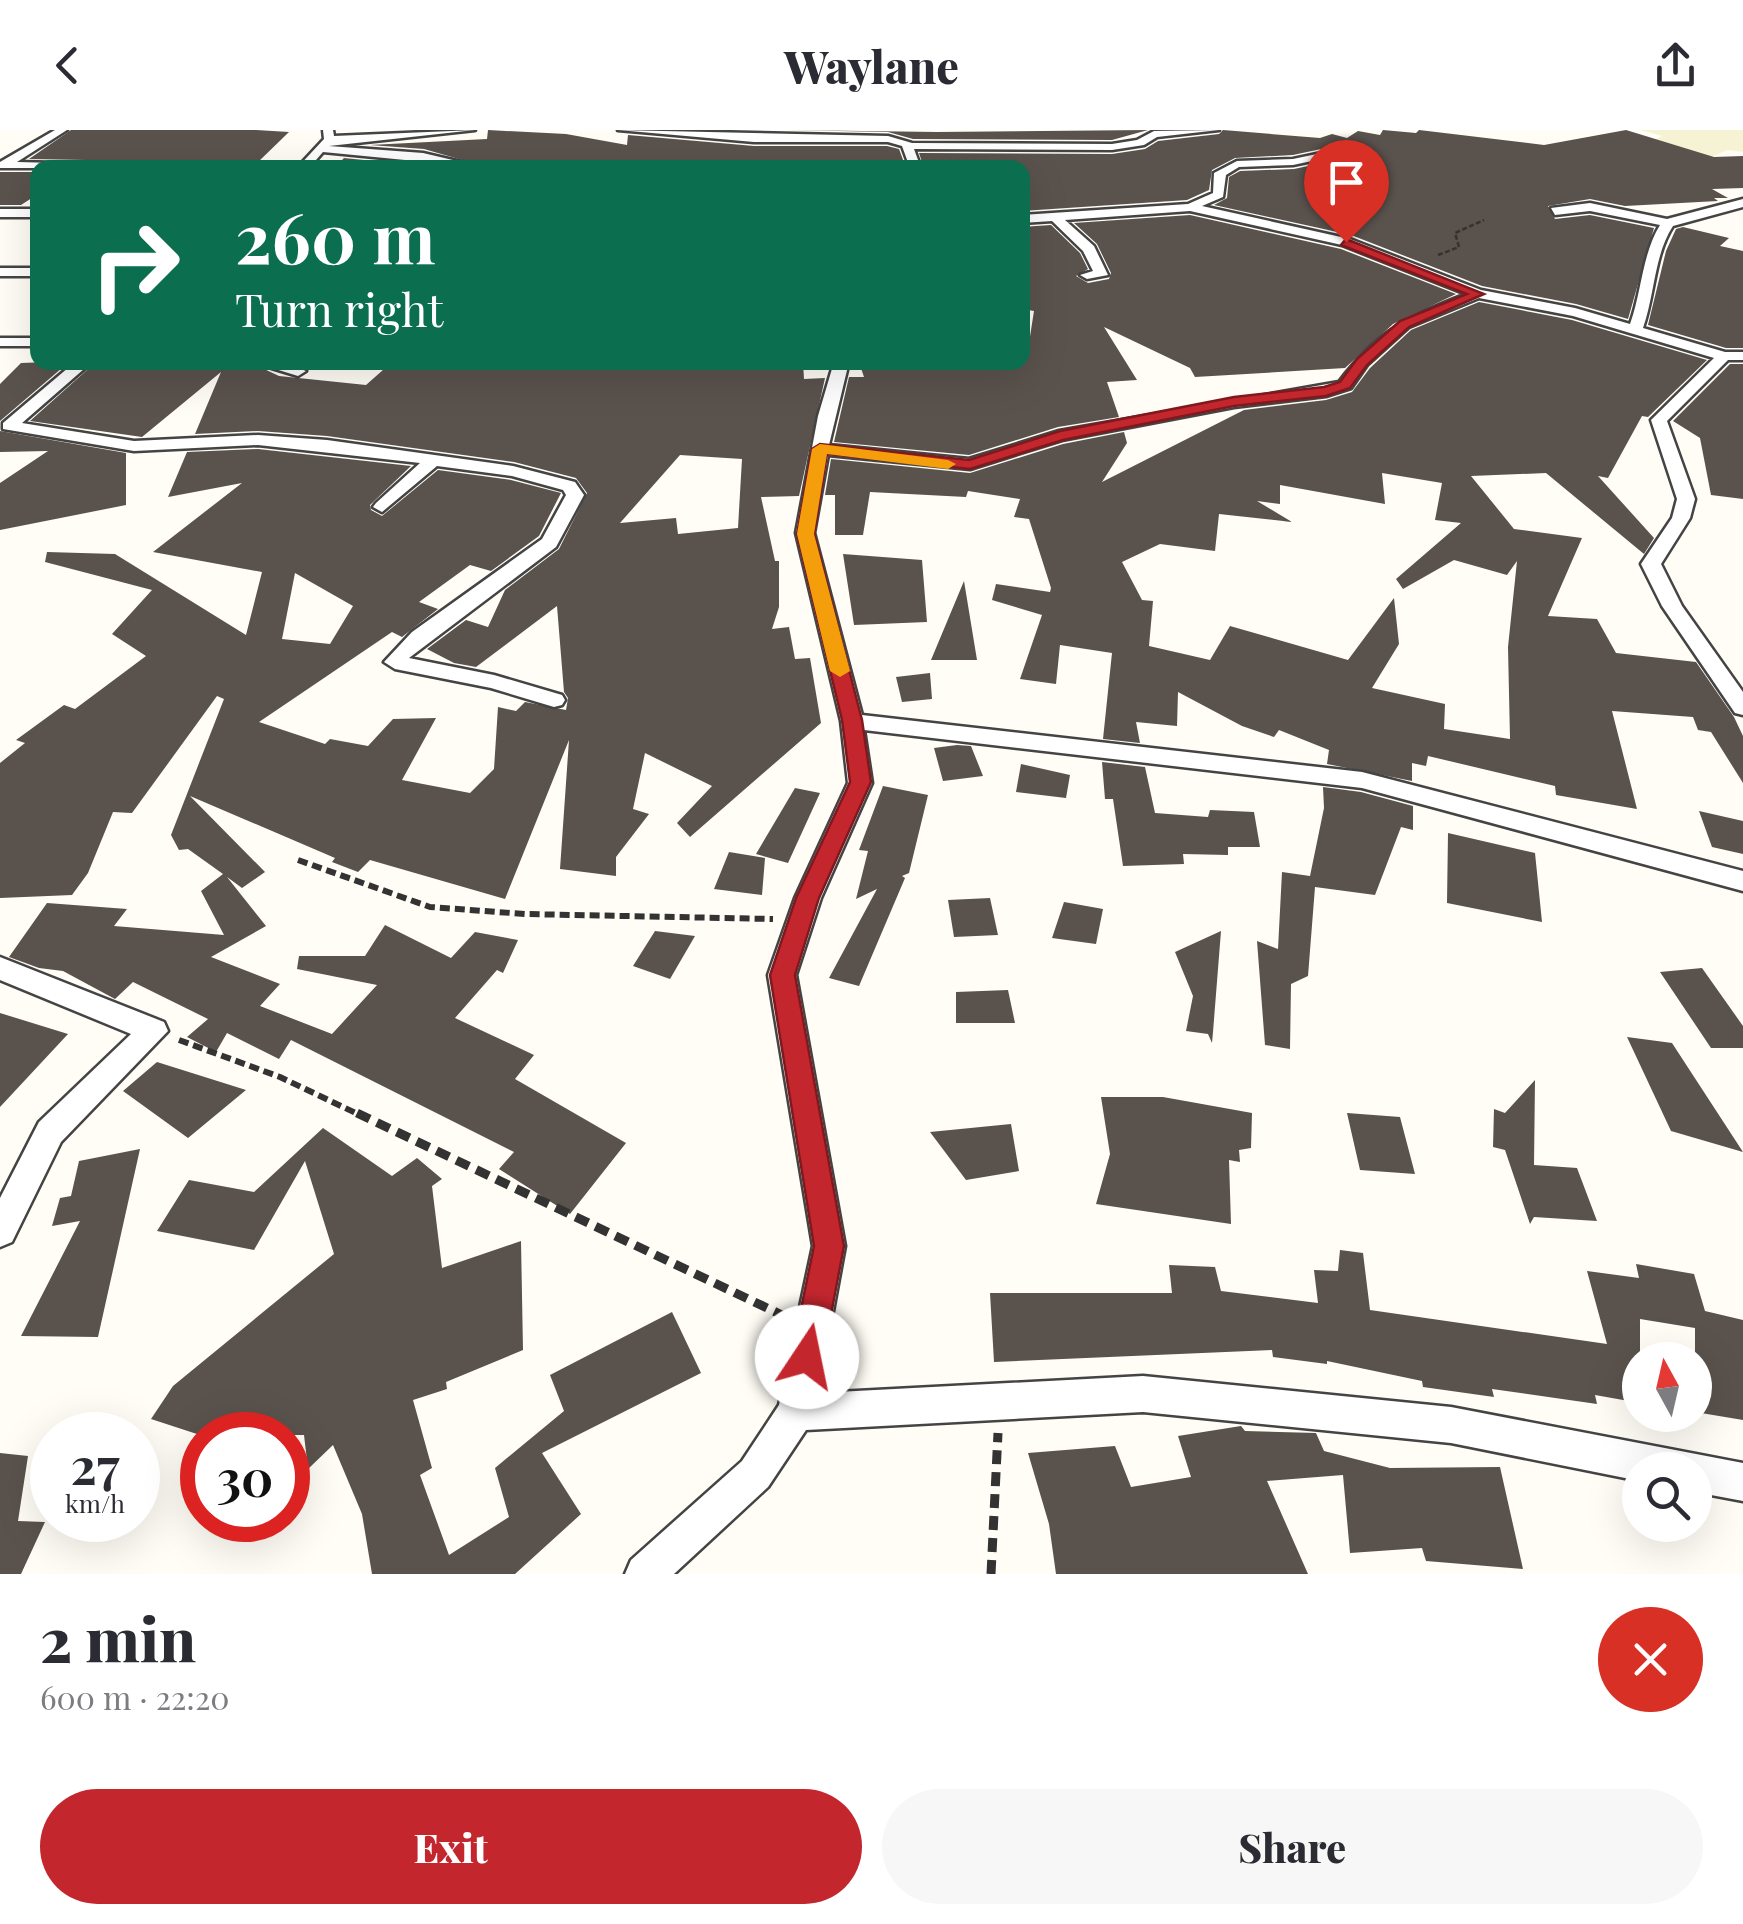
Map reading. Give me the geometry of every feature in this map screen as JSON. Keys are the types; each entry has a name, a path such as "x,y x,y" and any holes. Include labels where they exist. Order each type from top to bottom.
{"street":[{"path":"2,165 62,130"},
{"path":"350,130 429,132"},
{"path":"309,160 326,140 470,130"},
{"path":"623,130 754,139 894,140 909,146 1095,148 1214,130"},
{"path":"894,140 908,130"},
{"path":"1134,130 1149,138"},
{"path":"326,140 443,160"},
{"path":"909,146 913,160"},
{"path":"1190,207 1219,195 1217,177 1237,164 1293,162 1355,149"},
{"path":"2,165 30,165"},
{"path":"1555,210 1590,207 1668,224 1708,209 1743,203"},
{"path":"1030,218 1190,207 1346,242 1478,294 1575,312 1734,356"},
{"path":"0,212 30,213"},
{"path":"1054,218 1089,249 1101,275 1087,275"},
{"path":"1635,330 1648,292 1654,245 1668,224"},
{"path":"0,272 30,272"},
{"path":"820,449 970,464 1060,436 1234,402 1326,391 1345,385 1362,362 1404,324 1478,294"},
{"path":"0,342 30,342"},
{"path":"1734,356 1659,420 1660,433 1686,498 1684,513 1655,548 1650,564 1672,606 1743,708"},
{"path":"3,428 75,370"},
{"path":"294,370 298,371"},
{"path":"645,1574 755,1474 796,1412 829,1246 782,975 800,921 860,782 852,720 805,534 820,449 840,370"},
{"path":"3,428 134,446 258,440 514,471 575,492 551,541 470,603 411,640 395,662 494,682 554,700"},
{"path":"382,507 433,460"},
{"path":"852,720 1362,780 1743,880"},
{"path":"0,968 154,1031 50,1132 0,1231"},
{"path":"796,1412 1143,1394 1451,1425 1622,1459"},
{"path":"1712,1476 1743,1482"}],"path":[{"path":"1408,264 1460,247 1455,233 1458,229 1484,220"},
{"path":"298,860 430,906 525,914 800,921"},
{"path":"154,1031 280,1077 812,1330"},
{"path":"991,1574 999,1402"}],"shaded area":[{"path":"1641,130 1743,130 1743,152 1727,150 1678,173 1617,160 1662,136"}],"building":[{"path":"71,130 289,132 260,160 29,159"},
{"path":"488,130 566,134 627,145 628,135 754,146 887,146 899,149 903,160 462,160 424,149 370,145 487,139"},
{"path":"787,130 1148,130 1112,140 913,139 888,132"},
{"path":"1223,130 1320,138 1332,134 1347,138 1358,131 1380,135 1383,130 1419,130 1544,145 1626,130 1714,157 1743,156 1743,188 1712,189 1728,198 1714,198 1718,201 1625,206 1590,199 1548,206 1555,219 1590,215 1654,228 1628,319 1576,304 1482,286 1351,235 1214,205 1227,198 1229,177 1240,171 1294,169 1360,155 1362,149 1354,142 1293,155 1235,158 1212,170 1209,190 1187,200 1030,210 1030,160 921,160 919,153 1112,154 1145,149 1158,141 1219,134"},
{"path":"0,172 30,172 30,199 21,205 0,205"},
{"path":"1190,215 1341,249 1456,294 1393,324 1345,368 1195,377 1190,368 1104,327 1137,380 1107,382 1119,417 1058,427 969,455 834,442 849,377 864,377 862,370 1030,370 1034,311 1030,310 1030,226 1051,225 1080,253 1088,269 1076,276 1088,283 1109,279 1111,273 1097,244 1074,223"},
{"path":"1683,227 1729,238 1720,246 1743,251 1743,348 1726,348 1648,325 1666,251 1676,229"},
{"path":"1479,302 1572,320 1707,360 1648,417 1642,416 1608,478 1598,476 1654,538 1644,554 1546,473 1471,476 1514,529 1582,538 1548,616 1597,619 1616,653 1696,662 1743,736 1743,783 1711,732 1698,730 1693,717 1612,711 1637,809 1556,795 1555,786 1428,756 1426,766 1412,763 1412,781 1327,764 1329,750 1279,730 1274,737 1242,726 1178,692 1177,726 1136,722 1140,743 1103,739 1112,653 1060,645 1056,684 1020,679 1042,615 992,600 996,584 1050,592 1029,519 1014,517 1020,499 968,491 966,497 870,492 863,535 835,535 835,495 825,495 831,459 970,473 1063,444 1124,432 1127,443 1102,482 1244,410 1326,400 1352,392 1370,368 1411,330","holes":["1382,473 1442,483 1435,520 1461,523 1396,579 1403,589 1454,560 1507,575 1517,561 1508,647 1510,739 1444,729 1445,704 1372,688 1399,644 1394,598 1348,660 1230,626 1210,660 1149,646 1153,601 1142,600 1122,562 1160,544 1215,551 1219,514 1292,522 1257,501 1280,504 1280,485 1385,504"]},
{"path":"21,363 30,363 30,370 60,370 0,421 0,384"},
{"path":"1730,364 1743,364 1743,499 1711,495 1700,438 1673,421"},
{"path":"87,370 266,370 279,376 366,385 383,370 803,370 804,379 825,378 799,496 761,497 775,561 779,561 779,607 772,629 789,627 795,659 810,658 821,723 690,837 677,823 712,786 645,753 633,809 649,814 616,857 616,876 560,869 569,740 505,899 370,860 358,872 332,862 335,858 190,796 265,872 242,888 227,877 266,926 211,957 280,984 260,1006 332,1034 377,985 297,969 299,956 365,956 385,925 451,958 475,932 518,940 503,973 497,970 455,1018 534,1055 515,1079 626,1143 570,1214 499,1169 514,1152 291,1040 279,1059 227,1033 216,1052 187,1037 208,1019 133,982 115,999 63,971 39,968 9,957 47,903 127,909 114,926 224,935 201,891 223,874 188,849 179,850 171,835 224,699 217,696 132,813 113,812 88,873 72,895 0,898 0,763 25,743 16,740 64,705 75,709 146,656 112,634 152,590 45,562 47,552 115,554 246,635 262,572 153,552 242,483 168,497 187,452 258,449 411,466 370,505 371,510 382,516 438,470 511,480 561,493 539,536 491,571 470,565 419,602 438,609 402,637 392,632 259,722 325,744 330,739 368,746 393,719 436,718 402,780 470,793 494,769 498,707 516,711 525,702 566,710 568,698 564,692 557,606 476,667 454,663 427,649 466,620 488,627 505,590 559,549 587,493 576,478 514,462 327,436 258,431 195,434 221,372 142,437 30,421","holes":["680,455 742,459 738,528 678,534 676,518 620,523","295,573 353,606 330,644 282,639"]},
{"path":"0,431 126,453 126,505 0,530 0,483 48,451 0,452"},
{"path":"843,554 922,560 927,622 854,625"},
{"path":"964,581 977,660 931,660"},
{"path":"930,673 932,699 902,702 896,677"},
{"path":"971,746 983,776 943,781 934,748"},
{"path":"1102,762 1145,767 1155,813 1208,817 1210,810 1254,812 1260,847 1228,847 1228,855 1183,854 1184,864 1123,866 1113,799 1105,799"},
{"path":"1021,764 1070,775 1066,798 1016,792"},
{"path":"883,786 928,795 909,873 902,876 905,878 859,986 829,978 877,889 856,899 868,851 859,850"},
{"path":"1323,787 1413,806 1413,830 1401,827 1375,895 1315,887 1308,976 1291,984 1290,1049 1265,1045 1257,941 1278,949 1282,872 1310,876 1324,808"},
{"path":"795,788 820,793 788,863 756,854"},
{"path":"1699,811 1743,821 1743,854 1712,847"},
{"path":"1448,833 1535,853 1542,922 1447,903"},
{"path":"729,852 765,858 762,895 714,889"},
{"path":"990,898 998,935 954,937 948,900"},
{"path":"1064,902 1103,909 1096,944 1052,938"},
{"path":"655,931 695,936 670,979 633,966"},
{"path":"1221,931 1212,1043 1208,1034 1186,1031 1193,996 1175,952"},
{"path":"1702,968 1743,1026 1743,1048 1711,1048 1660,972"},
{"path":"1008,990 1015,1023 956,1023 956,992"},
{"path":"0,1013 68,1034 0,1107"},
{"path":"1627,1037 1672,1043 1743,1152 1671,1131"},
{"path":"157,1062 246,1090 188,1138 123,1091"},
{"path":"1535,1080 1534,1165 1577,1168 1597,1221 1534,1217 1530,1224 1505,1150 1493,1147 1494,1109 1505,1113"},
{"path":"1101,1097 1163,1097 1252,1113 1251,1148 1239,1150 1240,1162 1229,1160 1231,1224 1096,1204 1110,1154"},
{"path":"1347,1113 1400,1117 1415,1174 1360,1170"},
{"path":"1011,1124 1019,1171 966,1180 930,1132"},
{"path":"323,1128 392,1176 417,1158 442,1179 432,1186 442,1268 521,1241 523,1350 446,1382 447,1389 413,1400 432,1468 420,1475 449,1555 509,1517 495,1468 564,1411 550,1375 672,1312 701,1373 542,1453 581,1514 515,1574 372,1574 362,1514 333,1445 310,1467 310,1412 180,1412 180,1428 160,1422 160,1412 156,1412 173,1386 334,1254 305,1161 254,1250 157,1231 189,1180 254,1192"},
{"path":"140,1149 98,1337 21,1336 80,1221 52,1226 60,1198 71,1196 79,1161"},
{"path":"1340,1250 1363,1253 1370,1310 1607,1344 1587,1271 1639,1278 1636,1264 1694,1274 1705,1311 1743,1320 1743,1420 1712,1415 1712,1342 1695,1342 1695,1328 1640,1319 1640,1342 1622,1342 1622,1400 1595,1395 1597,1404 1492,1389 1494,1397 1423,1387 1422,1381 1327,1361 1273,1357 1272,1350 994,1362 990,1293 1172,1293 1169,1265 1215,1267 1221,1291 1318,1303 1314,1270 1338,1271"},
{"path":"1241,1426 1245,1431 1316,1433 1324,1451 1390,1468 1500,1467 1523,1569 1426,1561 1422,1548 1350,1553 1343,1475 1267,1481 1308,1574 1056,1574 1049,1524 1028,1453 1115,1446 1131,1487 1191,1477 1178,1436"},
{"path":"0,1453 28,1456 18,1521 30,1521 30,1542 36,1542 21,1574 0,1574"}],"slow traffic":[{"path":"840,671 805,534 820,449 948,464"}],"route":[{"path":"807,1357 829,1246 782,975 808,898 860,782 852,720 805,534 820,449 970,464 1060,436 1234,402 1326,391 1345,385 1362,362 1404,324 1478,294 1346,242"}]}
